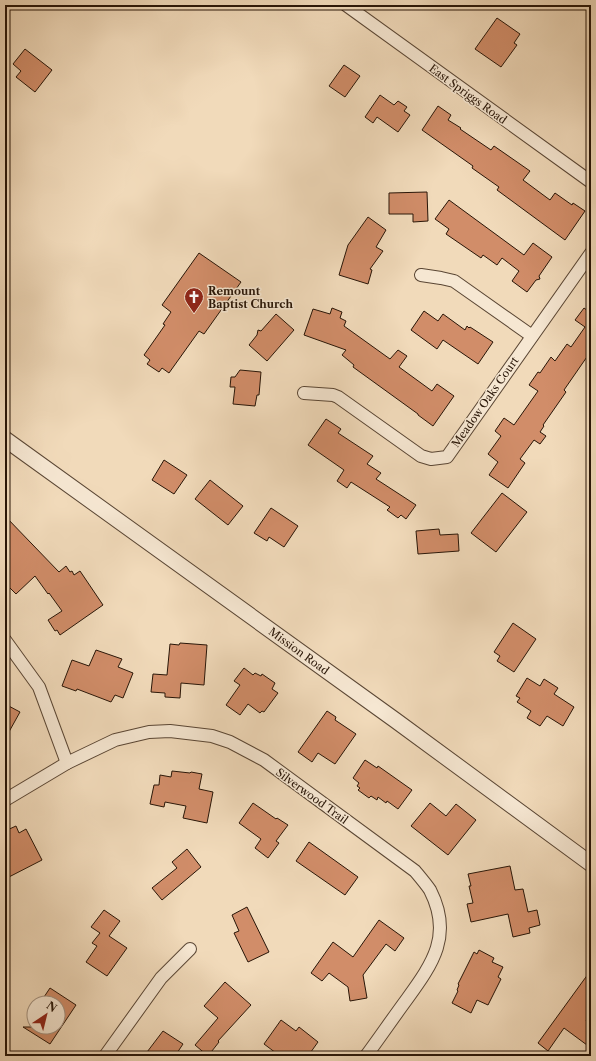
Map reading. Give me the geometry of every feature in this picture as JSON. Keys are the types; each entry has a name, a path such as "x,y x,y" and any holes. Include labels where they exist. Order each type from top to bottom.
{"street":[{"name":"East Spriggs Road","path":"346,5 591,182"},
{"name":"Meadow Oaks Court","path":"304,393 333,395 421,456 431,459 447,457 591,253"},
{"path":"421,275 454,281 532,336"},
{"name":"Mission Road","path":"5,439 591,864"},
{"path":"5,640 39,687 67,763"},
{"name":"Silverwood Trail","path":"5,800 67,763 115,740 149,732 189,732 212,736 230,742 264,760 415,871 430,889 437,907 440,921 439,940 432,962 366,1056"},
{"path":"105,1056 160,978 190,949"}],"building":[{"path":"497,18 520,34 514,43 517,45 501,67 475,49"},
{"path":"25,49 52,70 35,92 16,77 21,71 13,64"},
{"path":"344,65 360,76 345,97 329,86"},
{"path":"380,95 394,105 398,101 407,107 404,111 410,115 398,132 377,117 373,123 365,117"},
{"path":"438,106 451,115 448,120 461,128 460,129 491,150 494,146 530,171 523,180 550,200 555,193 572,205 573,203 585,211 565,240 497,190 499,187 472,168 473,166 422,130"},
{"path":"427,192 428,221 413,222 413,214 389,214 389,193"},
{"path":"449,200 524,255 533,243 552,257 539,276 540,279 536,280 527,292 512,281 519,271 502,258 497,265 483,255 481,258 446,234 449,229 435,219"},
{"path":"368,217 386,230 376,247 383,251 370,269 372,270 368,284 339,275 348,245"},
{"name":"Remount Baptist Church","path":"199,253 241,282 204,334 199,331 169,373 162,368 159,372 147,364 150,360 144,355 165,325 163,324 171,312 162,305"},
{"path":"332,308 342,312 340,318 346,321 344,326 390,359 398,350 407,356 399,367 432,391 437,384 454,396 433,426 353,367 354,365 342,355 346,350 304,335 313,309 330,314"},
{"path":"584,308 591,313 591,351 564,390 566,392 543,425 544,426 540,432 546,436 540,444 534,440 520,459 525,463 508,488 489,475 498,462 488,454 501,436 495,431 504,418 514,425 538,391 529,385 538,372 540,373 551,357 555,361 567,344 571,347 585,327 575,320"},
{"path":"424,311 438,321 443,314 465,330 467,326 469,328 470,327 493,342 478,364 443,340 437,349 411,330"},
{"path":"276,314 294,330 267,361 249,345 257,335 258,330 261,331"},
{"path":"240,370 261,372 259,395 257,395 255,406 233,404 235,387 230,387 231,377 235,377"},
{"path":"326,419 341,429 338,433 373,456 367,464 381,473 376,479 416,505 406,519 401,515 398,518 387,510 390,507 351,482 347,488 337,481 344,470 308,445"},
{"path":"164,460 187,475 174,494 152,480"},
{"path":"210,480 243,506 228,525 195,499"},
{"path":"502,493 527,512 496,552 471,533"},
{"path":"271,508 298,526 284,547 269,537 267,541 254,533"},
{"path":"5,516 59,572 66,566 74,575 80,571 103,605 60,635 57,630 55,631 48,620 62,611 35,576 16,594 5,583"},
{"path":"439,529 440,535 458,534 459,551 418,554 416,531"},
{"path":"513,623 536,639 514,672 497,661 500,656 494,652"},
{"path":"180,643 207,645 204,685 181,683 180,698 165,697 165,693 151,692 153,674 167,675 170,644 179,645"},
{"path":"96,650 122,659 118,667 133,673 123,698 115,695 111,702 77,689 76,691 62,686 72,660 89,666"},
{"path":"244,668 253,675 255,673 261,676 262,674 275,683 272,689 278,693 264,712 262,711 260,713 248,704 240,715 226,705 240,685 234,681"},
{"path":"527,678 540,686 544,679 558,688 554,694 574,707 563,726 547,716 540,726 527,718 531,711 517,702 520,698 516,696"},
{"path":"5,704 20,712 5,739"},
{"path":"327,711 336,717 335,720 356,734 335,764 318,753 312,762 298,752"},
{"path":"365,760 377,768 378,766 412,790 398,809 387,801 386,803 378,797 377,800 371,796 369,798 358,790 360,788 357,786 359,783 353,778"},
{"path":"172,771 202,774 199,789 213,792 207,823 183,818 186,806 165,802 164,807 150,804 154,785 159,785 160,775 171,777"},
{"path":"253,803 276,819 277,818 288,825 276,841 279,843 268,858 255,848 261,839 239,823"},
{"path":"430,803 446,816 456,804 476,820 448,855 411,826"},
{"path":"16,826 19,833 26,829 42,860 5,879 5,831"},
{"path":"309,842 358,877 345,895 296,861"},
{"path":"187,849 201,867 162,900 152,888 177,868 172,862"},
{"path":"510,866 515,890 523,889 528,912 537,910 540,925 529,928 530,933 513,937 508,914 471,922 467,904 473,903 468,874"},
{"path":"247,907 269,952 248,962 234,933 239,931 232,915"},
{"path":"104,910 120,921 109,936 127,948 107,976 86,962 97,946 92,943 100,933 91,927"},
{"path":"379,920 404,938 395,951 386,944 363,975 367,998 350,1001 348,987 329,973 322,981 311,973 333,942 353,957"},
{"path":"479,950 494,958 492,962 503,967 498,977 501,979 488,1005 477,1000 471,1013 452,1003 458,991 458,984 474,952 477,954"},
{"path":"591,970 591,1013 586,1021 591,1025 591,1048 564,1028 548,1051 538,1043"},
{"path":"225,982 251,1005 218,1041 219,1042 208,1056 195,1045 218,1018 204,1006"},
{"path":"50,988 61,995 45,995"},
{"path":"66,998 76,1005 66,1020"},
{"path":"281,1020 296,1031 299,1027 318,1042 308,1056 280,1056 264,1044"},
{"path":"163,1031 183,1044 175,1056 144,1056"},
{"path":"36,1035 56,1035 50,1044"}],"place":[{"name":"Remount Baptist Church","path":"194,314"}]}
